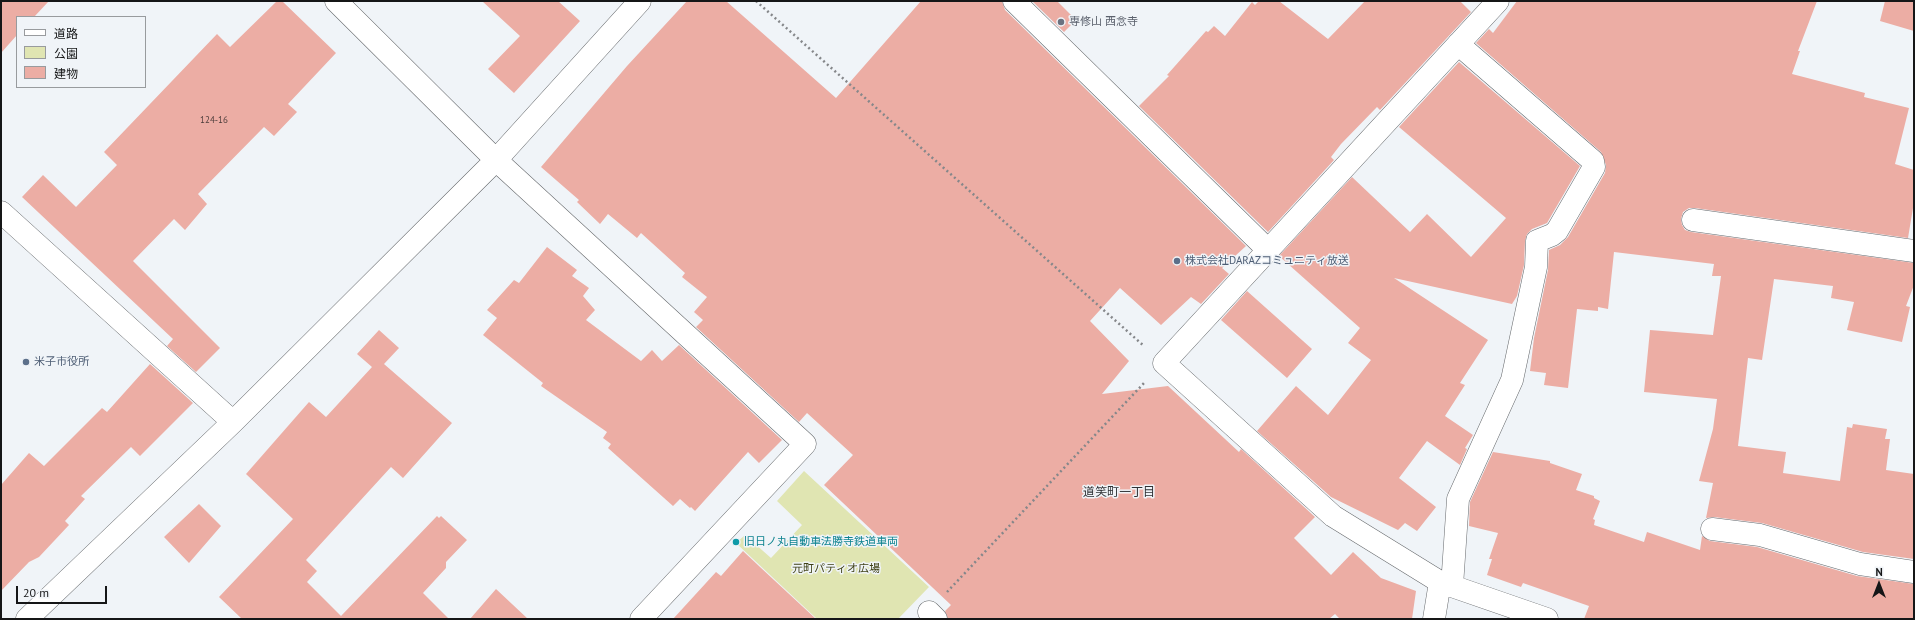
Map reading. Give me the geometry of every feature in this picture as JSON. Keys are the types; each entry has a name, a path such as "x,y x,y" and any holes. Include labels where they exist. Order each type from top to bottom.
{"street":[{"path":"336,1 496,160 805,444 641,619"},
{"path":"27,619 233,422 496,160 640,1"},
{"path":"1014,1 1268,250"},
{"path":"1498,1 1164,363 1334,516 1446,584 1547,619"},
{"path":"1434,619 1446,584 1458,499 1512,380 1536,267 1537,241 1552,235 1557,231 1594,167 1593,161 1458,44"},
{"path":"1,212 233,422"},
{"path":"1693,220 1914,251"},
{"path":"1712,529 1760,535 1860,564 1914,572"}],"path":[{"path":"756,1 1164,363 932,615"}],"green space":[{"name":"元町パティオ広場","path":"804,471 929,587 898,619 817,619 736,543 745,535 771,558 802,525 777,501"}],"building":[{"path":"1,1 49,1 35,16 16,16 16,36 1,53"},
{"path":"277,1 282,1 336,53 288,104 297,112 274,136 264,127 198,194 207,204 185,230 174,219 133,261 220,348 196,372 167,346 173,339 22,197 43,175 76,207 117,165 104,152 217,34 230,47"},
{"path":"482,1 558,1 580,21 514,93 488,69 520,36"},
{"path":"687,1 726,1 836,98 921,1 1002,1 1005,10 1246,246 1222,268 1229,274 1201,304 1191,297 1161,325 1120,288 1090,321 1129,361 1102,394 1168,386 1239,452 1241,449 1315,517 1294,538 1331,575 1353,552 1381,578 1416,591 1412,619 1340,619 1335,614 1329,619 948,619 945,611 951,605 824,485 853,455 807,413 799,422 696,327 703,320 694,312 707,297 682,277 685,273 641,233 637,238 608,214 600,224 577,202 579,200 541,167 627,66"},
{"path":"1032,1 1057,1 1076,20 1064,32"},
{"path":"1259,1 1279,1 1328,39 1365,1 1460,1 1471,12 1380,110 1377,107 1341,144 1331,157 1334,160 1268,232 1139,106 1169,76 1167,75 1206,31 1208,32 1214,26 1225,36 1252,2 1255,5"},
{"path":"1517,1 1817,1 1798,51 1800,51 1792,74 1865,93 1864,97 1909,108 1895,164 1914,170 1914,202 1908,238 1695,208 1689,208 1683,212 1681,219 1685,230 1691,232 1914,263 1914,285 1906,306 1910,307 1902,342 1847,330 1854,302 1831,298 1833,286 1774,279 1762,360 1748,358 1738,446 1786,452 1783,473 1840,481 1847,427 1852,428 1853,424 1887,429 1885,439 1890,439 1886,470 1914,474 1914,559 1863,552 1762,523 1714,517 1706,518 1713,483 1699,481 1713,429 1717,399 1644,392 1650,330 1713,335 1721,276 1712,276 1714,264 1614,252 1608,309 1598,307 1598,311 1577,309 1568,388 1544,385 1546,373 1530,371 1534,338 1548,270 1549,250 1560,245 1568,237 1605,173 1606,165 1601,152 1476,43 1489,29 1493,33"},
{"path":"1885,1 1914,1 1914,31 1880,21"},
{"path":"1459,62 1580,166 1547,223 1532,229 1527,234 1525,241 1524,265 1517,296 1512,304 1394,278 1488,340 1460,383 1465,385 1445,416 1473,435 1465,448 1467,449 1460,465 1427,441 1399,478 1436,507 1417,531 1405,523 1398,530 1331,497 1257,431 1296,386 1328,415 1371,360 1348,343 1360,328 1279,256 1352,177 1410,232 1427,214 1471,257 1506,218 1399,127"},
{"path":"547,247 577,270 572,276 589,288 583,296 595,310 586,320 641,361 652,350 662,361 679,345 782,440 759,463 748,452 695,511 680,499 673,506 608,448 611,444 603,438 607,432 541,386 543,383 483,335 497,318 487,310 514,280 519,283"},
{"path":"1247,291 1312,349 1287,378 1221,320"},
{"path":"379,330 399,348 384,364 452,423 403,478 391,467 306,560 317,571 307,582 341,616 437,516 439,518 441,516 467,540 446,562 446,568 423,593 449,619 242,619 219,597 293,519 246,474 309,402 326,417 372,367 357,354"},
{"path":"150,364 193,403 140,456 131,447 81,496 85,499 65,521 69,525 39,557 29,562 1,591 1,485 29,453 44,466 102,408 107,412"},
{"path":"1493,452 1550,461 1550,463 1582,474 1576,490 1594,496 1594,498 1600,501 1593,519 1595,520 1594,525 1644,542 1647,532 1700,550 1702,536 1710,541 1757,547 1857,576 1914,584 1914,619 1584,619 1589,606 1523,583 1521,587 1487,575 1492,559 1489,559 1498,533 1469,526 1470,502"},
{"path":"199,504 221,526 189,563 164,537"},
{"path":"743,551 816,619 673,619 716,572 721,576"},
{"path":"496,589 528,619 470,619"}],"place":[{"name":"専修山 西念寺","path":"1061,22"},
{"name":"株式会社DARAZコミュニティ放送","path":"1177,261"},
{"name":"米子市役所","path":"26,362"},
{"name":"旧日ノ丸自動車法勝寺鉄道車両","path":"736,542"}],"district":[{"name":"道笑町一丁目","path":"1119,493"}]}
